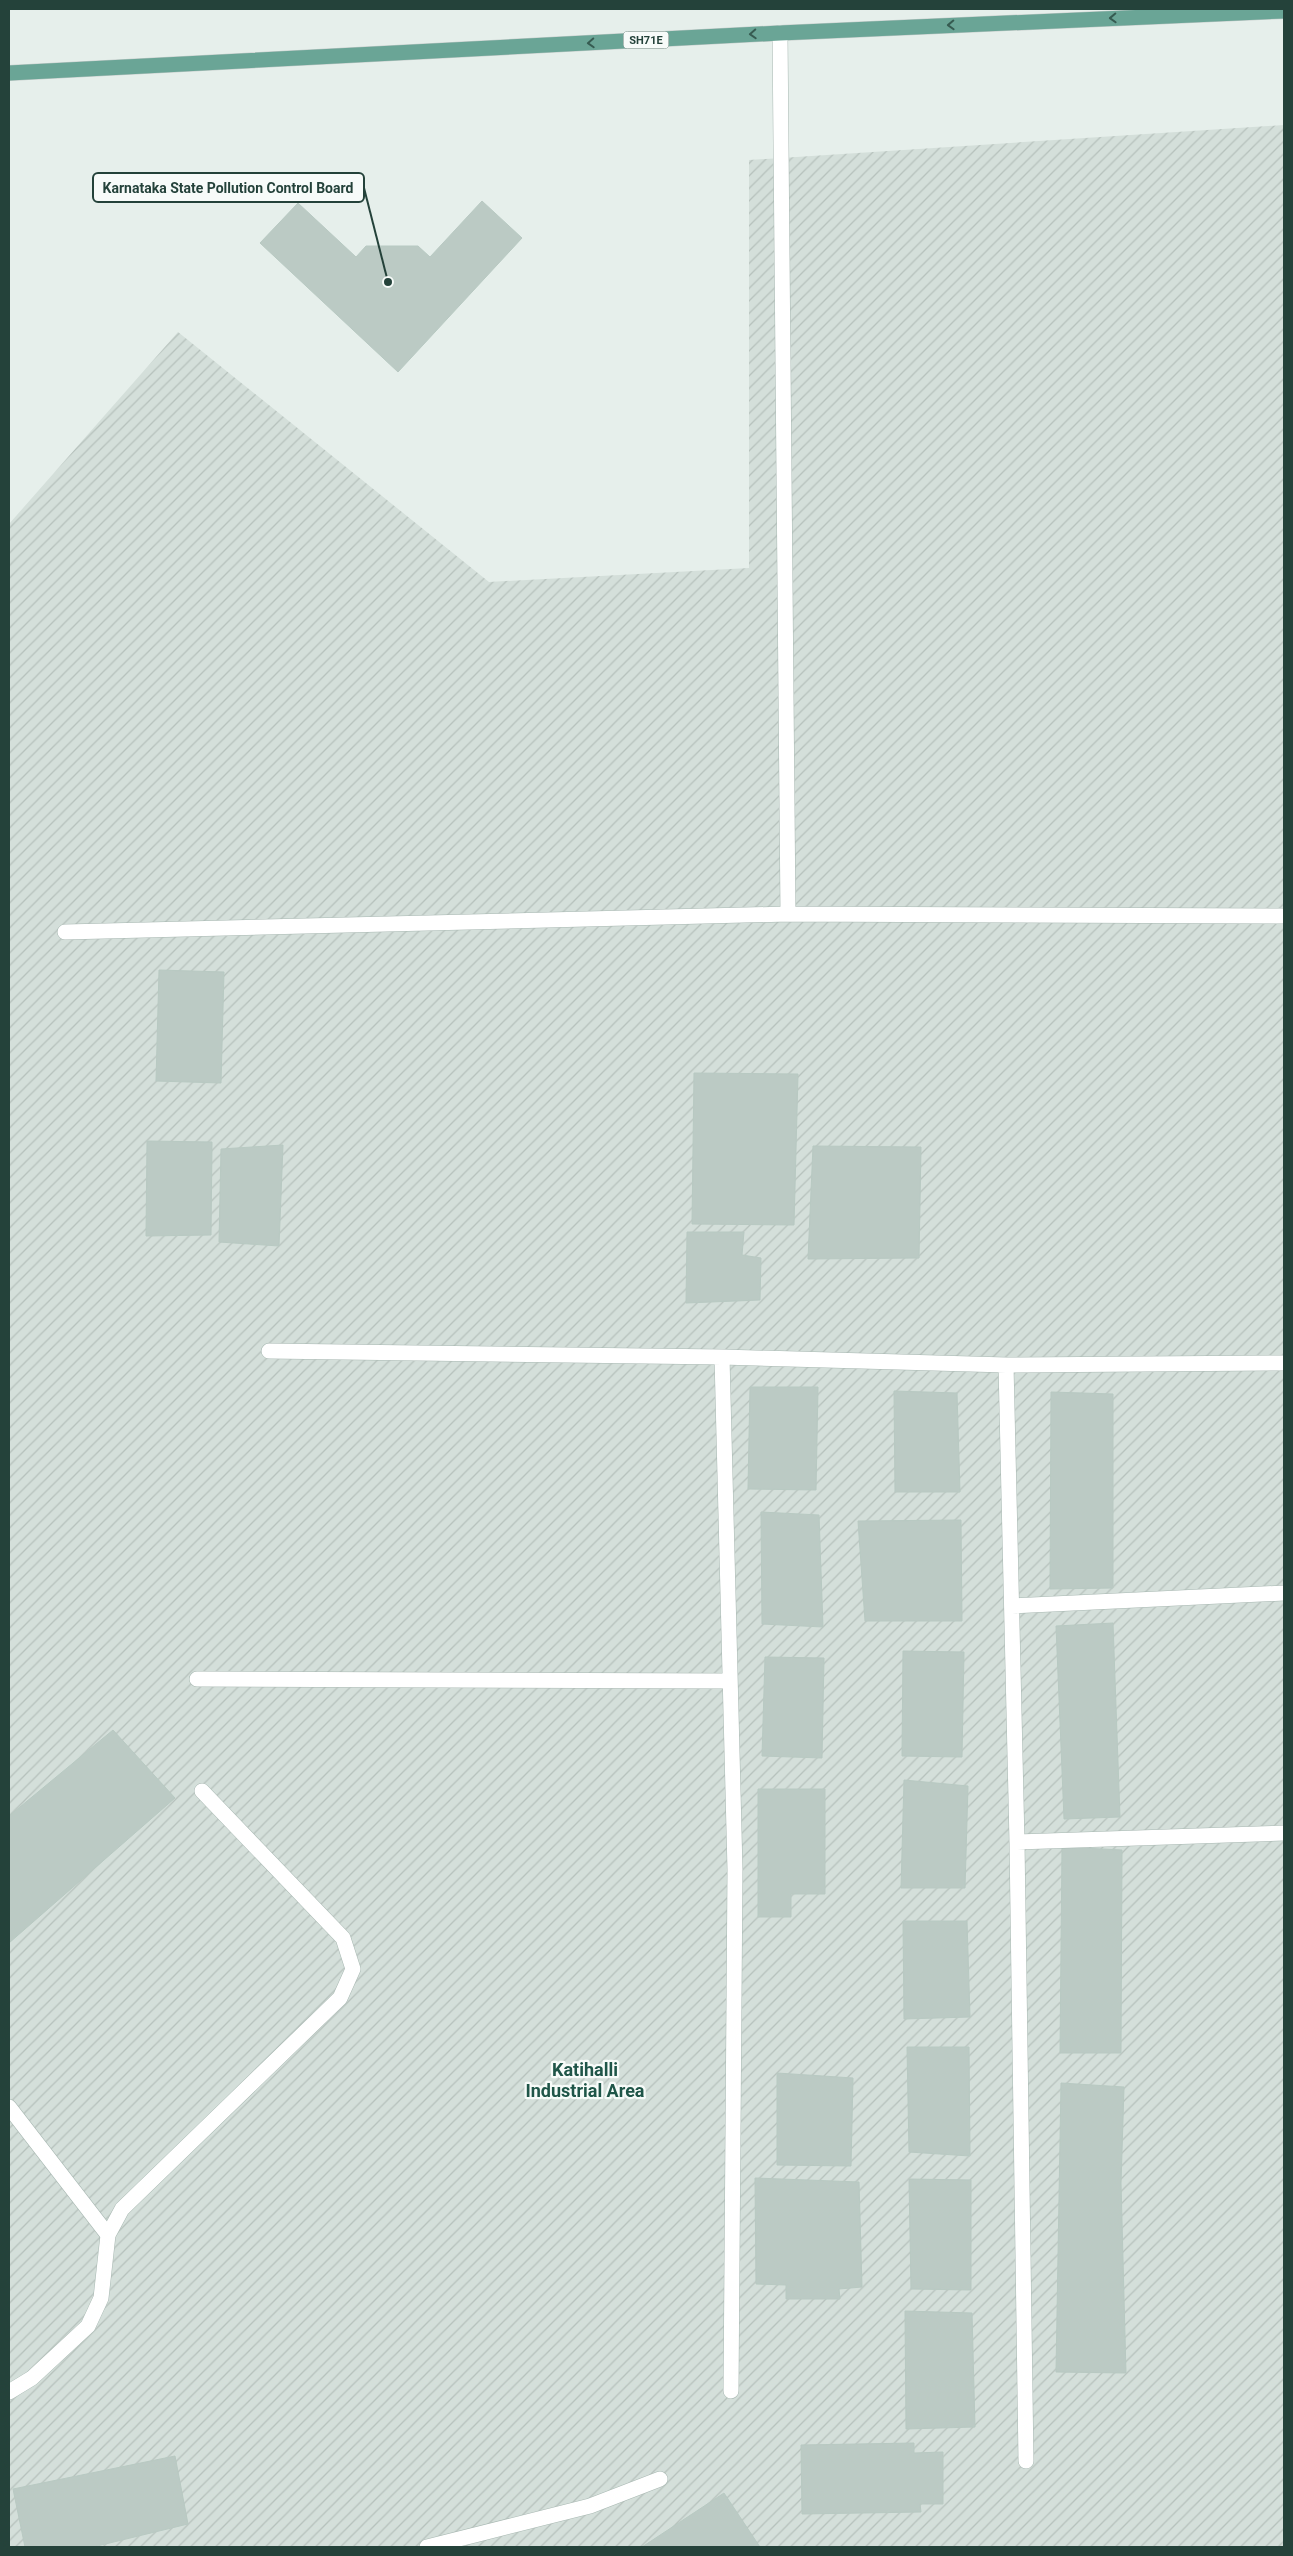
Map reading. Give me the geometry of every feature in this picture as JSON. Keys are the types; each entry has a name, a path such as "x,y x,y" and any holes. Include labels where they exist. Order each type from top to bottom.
{"main road":[{"name":"SH71E","path":"9,73 780,33 1284,11"}],"lane":[{"path":"780,33 788,914"},
{"path":"65,932 788,914 1284,916"},
{"path":"268,1351 722,1357 1006,1365 1284,1363"},
{"path":"722,1357 735,1870 731,2392"},
{"path":"1006,1365 1017,1842 1026,2461"},
{"path":"1012,1606 1284,1593"},
{"path":"197,1679 730,1680"},
{"path":"9,2392 32,2378 88,2326 101,2298 108,2235 122,2209 340,1998 353,1969 343,1938 202,1791"},
{"path":"1017,1842 1284,1833"},
{"path":"9,2107 108,2235"},
{"path":"427,2547 590,2506 660,2479"}],"shaded area":[{"path":"1284,125 1284,2547 9,2547 9,524 178,332 489,582 749,568 749,160"}],"building":[{"path":"482,201 522,238 398,372 260,243 298,203 356,257 366,246 418,246 430,257"},
{"path":"159,970 224,972 221,1083 156,1081"},
{"path":"694,1073 798,1074 794,1225 692,1224"},
{"path":"147,1141 212,1142 211,1235 146,1236"},
{"path":"283,1145 279,1246 219,1242 221,1149"},
{"path":"813,1146 921,1147 919,1258 808,1259"},
{"path":"687,1232 744,1232 742,1255 761,1258 760,1300 686,1303"},
{"path":"750,1387 818,1387 816,1490 748,1489"},
{"path":"894,1391 957,1393 960,1492 895,1492"},
{"path":"1051,1392 1113,1394 1113,1588 1050,1589"},
{"path":"761,1512 819,1515 823,1627 762,1624"},
{"path":"961,1520 962,1621 865,1621 858,1521"},
{"path":"1113,1623 1120,1817 1064,1819 1056,1626"},
{"path":"903,1651 964,1652 962,1757 902,1756"},
{"path":"765,1657 824,1658 822,1758 762,1756"},
{"path":"113,1730 175,1798 9,1943 9,1816"},
{"path":"904,1780 968,1786 965,1888 901,1888"},
{"path":"758,1789 825,1789 825,1894 791,1894 791,1917 758,1917"},
{"path":"1062,1847 1122,1850 1121,2053 1060,2053"},
{"path":"903,1921 967,1921 970,2017 904,2019"},
{"path":"907,2047 969,2047 970,2156 909,2152"},
{"path":"777,2073 853,2078 851,2166 777,2165"},
{"path":"1061,2083 1124,2087 1121,2183 1126,2373 1056,2372"},
{"path":"755,2178 859,2182 862,2287 839,2289 840,2299 786,2299 786,2285 756,2284"},
{"path":"909,2179 971,2180 971,2290 911,2289"},
{"path":"905,2311 972,2313 975,2427 906,2429"},
{"path":"914,2443 914,2453 943,2452 943,2504 920,2504 921,2512 802,2514 801,2445"},
{"path":"175,2456 188,2524 93,2547 25,2547 13,2489"},
{"path":"724,2493 760,2547 642,2547"}],"place":[{"name":"Karnataka State Pollution Control Board","path":"388,282"}],"district":[{"name":"Katihalli Industrial Area","path":"585,2079"}]}
